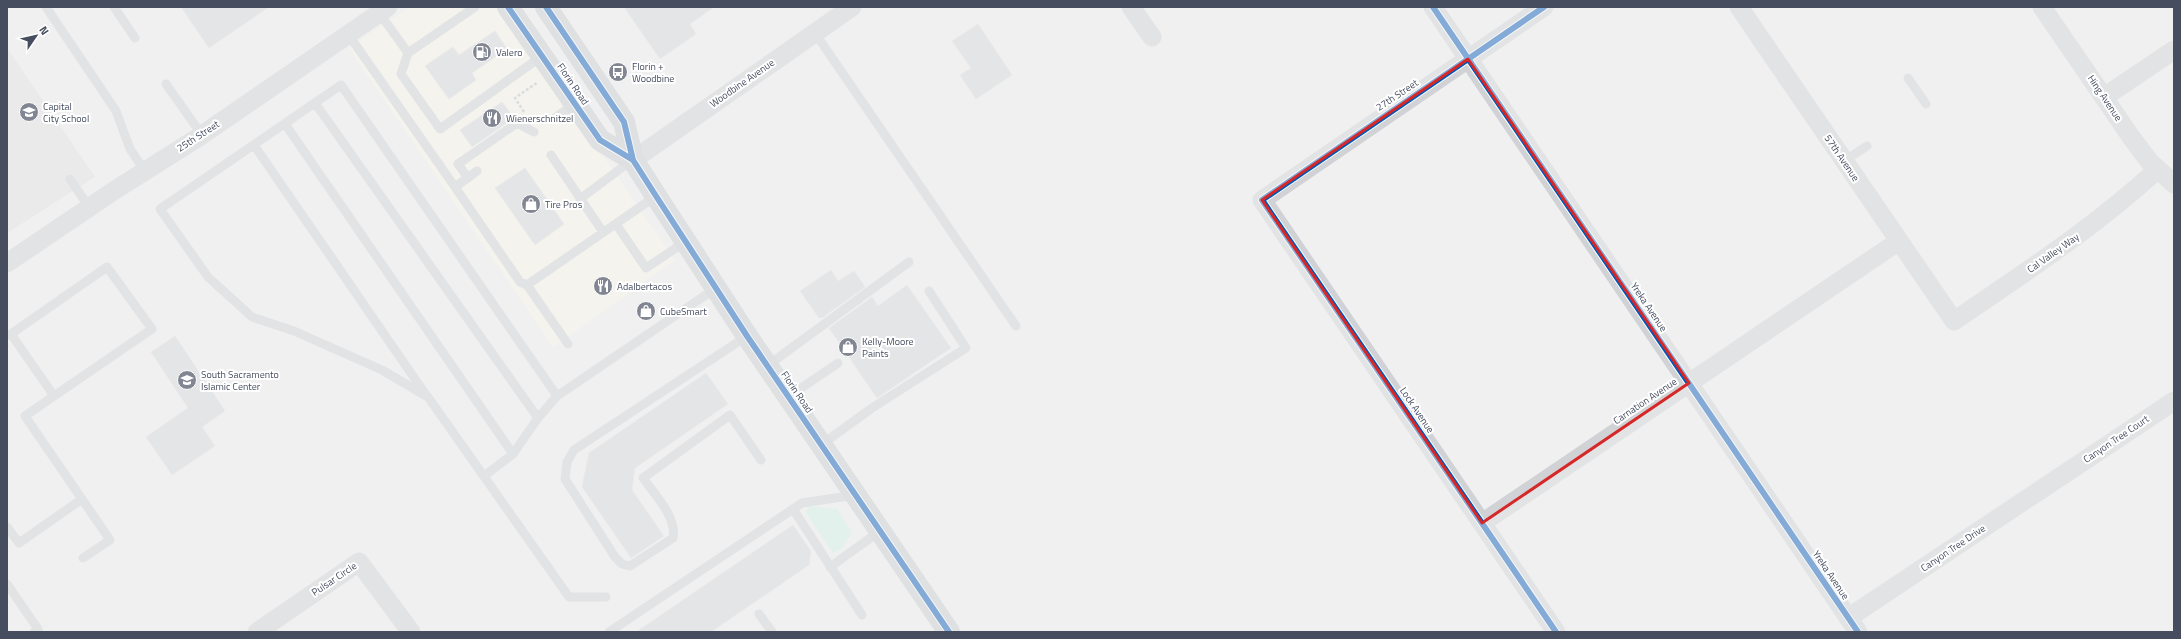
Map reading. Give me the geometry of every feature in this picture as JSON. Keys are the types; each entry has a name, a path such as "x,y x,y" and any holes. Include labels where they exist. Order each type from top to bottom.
{"main road":[{"name":"Florin Road","path":"508,7 600,140 633,160"},
{"name":"Florin Road","path":"546,7 624,122 633,160 747,336 880,531 944,630"}],"street":[{"name":"Woodbine Avenue","path":"633,160 852,7"},
{"path":"1131,7 1152,37"},
{"name":"Yreka Avenue","path":"1433,7 1853,625"},
{"name":"27th Street","path":"1262,200 1544,7"},
{"name":"57th Avenue","path":"1739,7 1946,310"},
{"name":"Hing Avenue","path":"2042,7 2130,137 2158,169 2174,184"},
{"name":"25th Street","path":"7,263 89,207 202,135 348,34 381,9"},
{"path":"2104,97 2174,50"},
{"name":"Cal Valley Way","path":"1946,310 1954,321 2090,227 2132,193 2158,169"},
{"name":"Lock Avenue","path":"1262,200 1556,632"},
{"name":"Carnation Avenue","path":"1482,523 1899,241"},
{"name":"Canyon Tree Court","path":"2058,478 2174,401"},
{"name":"Canyon Tree Drive","path":"1853,625 2058,478"},
{"name":"Pulsar Circle","path":"257,632 359,562 411,632"}],"lane":[{"path":"46,7 116,111 130,149 145,171"},
{"path":"114,7 135,38"},
{"path":"475,7 408,53 401,74 440,129 542,56"},
{"path":"381,9 408,53"},
{"path":"815,33 1016,326"},
{"path":"348,34 520,282 527,285 568,344"},
{"path":"1908,78 1926,104"},
{"path":"166,84 202,135"},
{"path":"428,398 382,370 294,331 252,316 208,277 160,209 341,85 557,396"},
{"path":"315,103 538,418"},
{"path":"556,118 575,104"},
{"path":"468,178 458,164 517,123 534,132"},
{"path":"285,124 513,454"},
{"path":"254,145 428,398 569,597 606,597"},
{"path":"1844,161 1867,146"},
{"path":"550,155 603,232"},
{"path":"580,199 633,160"},
{"path":"455,187 477,172"},
{"path":"70,179 89,207"},
{"path":"527,285 656,196"},
{"path":"616,224 646,268 686,241"},
{"path":"767,366 908,262"},
{"path":"54,396 9,335 107,267 152,329 25,416 110,540 83,558"},
{"path":"484,476 513,454 538,418 557,396 716,288"},
{"path":"821,445 872,408 966,348 929,291"},
{"path":"747,336 574,450 567,462 565,479 615,557 622,564 630,566 673,538 674,532 673,522 643,478 730,415 761,460"},
{"path":"788,397 838,363"},
{"path":"609,632 802,503 855,495"},
{"path":"7,527 19,543 82,499"},
{"path":"793,509 862,615"},
{"path":"830,567 880,531"},
{"path":"7,584 38,629 34,632"},
{"path":"759,614 772,632"}],"path":[{"path":"521,117 525,114 515,98 539,81"}],"highlighted area":[{"path":"1468,59 1689,383 1482,523 1262,200"}],"shaded area":[{"path":"410,7 500,7 675,260 553,347 349,48"},
{"name":"Capital City School","path":"7,48 95,177 7,233"}],"green space":[{"path":"809,506 837,509 852,533 841,549 833,553 806,513"}],"building":[{"path":"181,7 269,7 209,48"},
{"path":"624,7 714,7 690,24 696,34 660,59"},
{"path":"978,24 1012,75 976,99 960,75 971,68 952,41"},
{"path":"495,31 507,49 472,73 476,80 449,99 425,66 453,47 459,55"},
{"path":"502,102 514,118 472,147 460,130"},
{"path":"525,168 564,224 535,245 495,188"},
{"path":"831,270 838,281 854,271 865,287 822,318 819,318 800,291"},
{"path":"907,285 951,348 877,398 829,328 872,297 878,306"},
{"name":"South Sacramento Islamic Center","path":"175,336 225,411 202,427 215,446 172,475 146,437 188,408 151,352"},
{"path":"706,373 728,404 635,468 632,490 664,536 631,558 582,487 589,453"},
{"path":"793,525 811,551 809,565 711,632 636,632"}],"cycle path":[{"path":"508,7 600,140 633,160"},
{"path":"546,7 624,122 633,160 656,196 747,336 949,632"},
{"path":"1433,7 1858,632"},
{"path":"1544,7 1262,200 1556,632"}],"place":[{"name":"Valero","path":"482,52"},
{"name":"Florin + Woodbine","path":"618,72"},
{"name":"Capital City School","path":"29,112"},
{"name":"Wienerschnitzel","path":"492,118"},
{"name":"Tire Pros","path":"531,204"},
{"name":"Adalbertacos","path":"603,286"},
{"name":"CubeSmart","path":"646,311"},
{"name":"Kelly-Moore Paints","path":"848,347"},
{"name":"South Sacramento Islamic Center","path":"187,380"}]}
